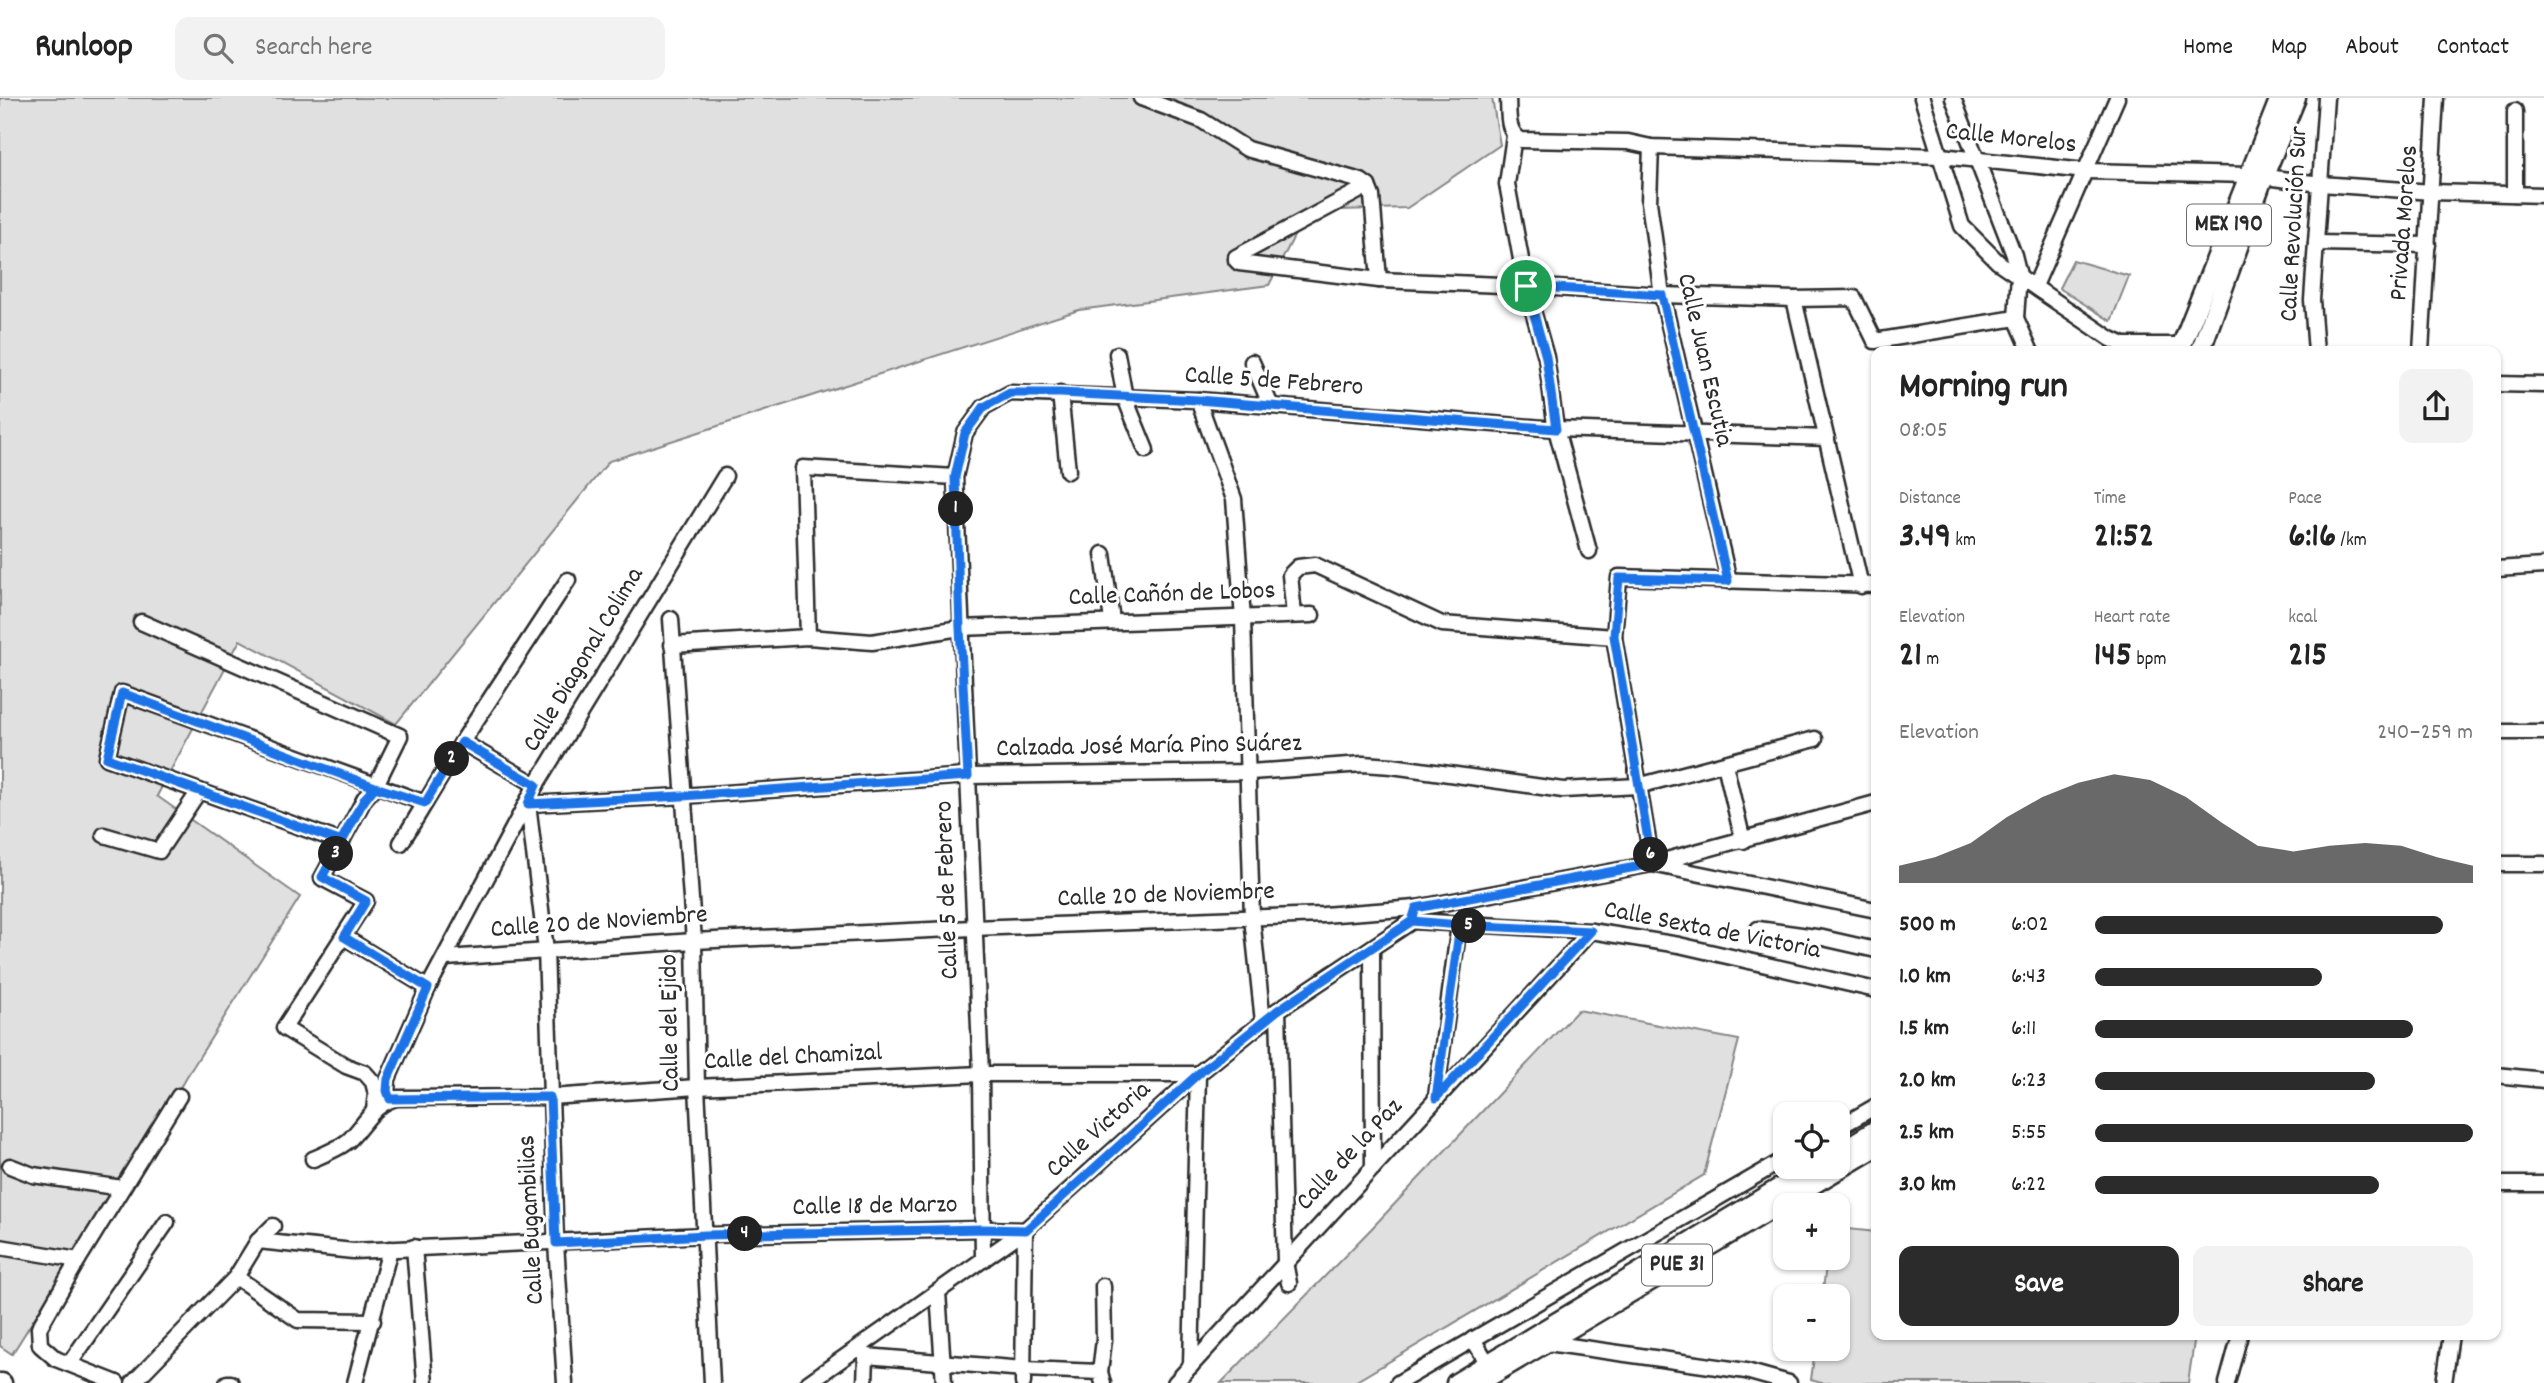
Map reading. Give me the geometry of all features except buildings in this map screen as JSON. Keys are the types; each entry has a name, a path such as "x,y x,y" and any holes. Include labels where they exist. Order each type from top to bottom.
{"main road":[{"name":"MEX 190","path":"2202,346 2280,98"},
{"name":"MEX 190","path":"2182,346 2256,176 2296,98"},
{"path":"1850,1146 1871,1133"},
{"name":"PUE 31","path":"1456,1383 1488,1364 1544,1338 1871,1150"},
{"name":"PUE 31","path":"1478,1383 1544,1338 1795,1179"}],"street":[{"path":"1140,98 1201,120 1247,149 1361,181 1368,186 1372,196 1379,280"},
{"path":"1508,98 1510,128 1514,136 1507,184 1526,286 1546,357 1556,429 1590,551"},
{"path":"1922,98 1962,226 1998,262 2111,339 2124,345 2143,346"},
{"path":"1954,98 2014,255 2019,275 2016,318 2028,346"},
{"path":"2035,286 2117,98"},
{"name":"Calle Revolución Sur","path":"2316,346 2312,300 2326,98"},
{"name":"Privada Morelos","path":"2421,346 2436,98"},
{"path":"2515,111 2515,194"},
{"name":"Calle Morelos","path":"1514,136 1521,140 1628,142 1651,147 1941,156 2085,171 2256,176 2432,192 2544,195"},
{"name":"Calle Juan Escutia","path":"1651,147 1649,202 1662,295 1728,581"},
{"path":"1368,186 1236,257 1236,260 1239,263 1379,280 1662,295 1854,298 1875,341 2016,318"},
{"path":"2316,243 2428,245"},
{"path":"1794,299 1827,438 1869,585 1619,578 1614,636 1652,864 1871,909"},
{"path":"1117,354 1125,398 1146,450"},
{"path":"1252,362 1271,406"},
{"path":"2501,384 2544,385"},
{"name":"Calle 5 de Febrero","path":"983,1260 981,1074 955,477 965,433 984,407 1010,393 1060,393 1198,400 1556,429 1827,438"},
{"path":"1060,393 1068,471"},
{"path":"1198,400 1234,499 1250,772 1252,918 1264,1022"},
{"path":"808,637 803,468 955,477"},
{"name":"Calle Diagonal Colima","path":"390,1099 387,1091 388,1079 428,988 536,785 725,476"},
{"path":"1103,554 1112,621"},
{"name":"Calle Cañón de Lobos","path":"672,645 808,637 872,642 960,628 1294,615 1290,575 1298,567 1315,565 1442,624 1614,636"},
{"path":"2501,569 2544,566"},
{"path":"401,843 462,742 568,580"},
{"path":"1294,615 1312,615"},
{"name":"Calle del Ejido","path":"671,619 694,942 697,1087 712,1383"},
{"path":"141,622 400,736 375,787 365,798 322,877 366,901 284,1028 346,1066 365,1073 373,1082 376,1094 374,1110"},
{"path":"342,842 107,758 122,693 425,803"},
{"path":"2501,732 2544,732"},
{"name":"Calzada José María Pino Suárez","path":"528,804 968,776 1250,772 1363,764 1563,790 1638,786 1815,739"},
{"path":"462,742 536,785"},
{"path":"1725,764 1743,841"},
{"path":"104,835 159,851 199,791"},
{"name":"Calle Bugambilias","path":"528,804 545,950 556,1243 565,1383"},
{"name":"Calle 20 de Noviembre","path":"446,958 545,950 973,928 1414,914 1652,864 1871,804"},
{"path":"2501,864 2544,864"},
{"name":"Calle Sexta de Victoria","path":"1414,914 1460,925 1591,931 1679,945 1871,989"},
{"name":"Calle Victoria","path":"808,1383 863,1351 938,1292 1026,1230 1198,1074 1278,1010 1372,948 1414,914"},
{"path":"1436,1098 1460,925"},
{"path":"1758,929 1823,938 1871,949"},
{"name":"Calle de la Paz","path":"1175,1383 1591,931"},
{"path":"344,937 428,988"},
{"path":"1372,948 1373,1167"},
{"path":"1278,1010 1285,1262 1289,1283"},
{"name":"Calle del Chamizal","path":"390,1099 550,1097 697,1087 981,1074 1198,1074"},
{"path":"1191,1366 1198,1074"},
{"path":"2501,1076 2544,1080"},
{"path":"117,1383 56,1359 40,1345 39,1328 179,1096"},
{"path":"313,1159 338,1148 374,1110 390,1099"},
{"path":"1850,1121 1871,1109"},
{"path":"10,1166 33,1175 122,1188"},
{"path":"1398,1383 1773,1166"},
{"path":"2501,1184 2544,1184"},
{"path":"69,1363 167,1222"},
{"path":"133,1383 236,1277 258,1241 273,1226"},
{"path":"1023,1376 1026,1230"},
{"name":"Calle 18 de Marzo","path":"258,1241 353,1251 706,1235 1026,1230"},
{"path":"0,1247 78,1260"},
{"path":"414,1247 425,1383"},
{"path":"355,1383 390,1249"},
{"path":"236,1277 298,1320 373,1321"},
{"path":"865,1383 863,1351 1023,1376 1102,1377 1103,1286"},
{"path":"938,1292 944,1383"},
{"path":"1544,1338 1746,1371 1789,1383"},
{"path":"1473,1339 1488,1364"},
{"path":"2227,1383 2239,1340"},
{"path":"2444,1383 2451,1340"}],"shaded area":[{"path":"0,98 1492,98 1500,145 1407,208 1307,211 1269,285 1079,310 609,461 396,724 240,640 157,796 300,897 12,1354 0,1346"},
{"path":"2073,260 2129,276 2111,321 2059,288"},
{"path":"1578,1010 1739,1040 1704,1175 1353,1383 1221,1383 1371,1229"},
{"path":"1850,1229 1871,1231 1871,1340 2194,1340 2188,1383 1821,1383 1811,1380 1813,1361 1850,1361 1850,1284 1824,1284 1825,1270 1850,1270"}],"route":[{"path":"1526,286 1546,357 1556,429 1198,400 1060,393 1010,393 984,407 965,433 955,477 968,776 528,804 536,785 462,742 425,803 375,787 365,798 342,842 107,758 122,693 375,787 365,798 342,842 322,877 366,901 344,937 428,988 388,1079 387,1091 390,1099 550,1097 556,1243 706,1235 1026,1230 1198,1074 1278,1010 1412,921 1591,931 1436,1098 1460,925 1412,921 1416,908 1652,864 1614,636 1619,578 1728,581 1662,295 1526,286"}]}
